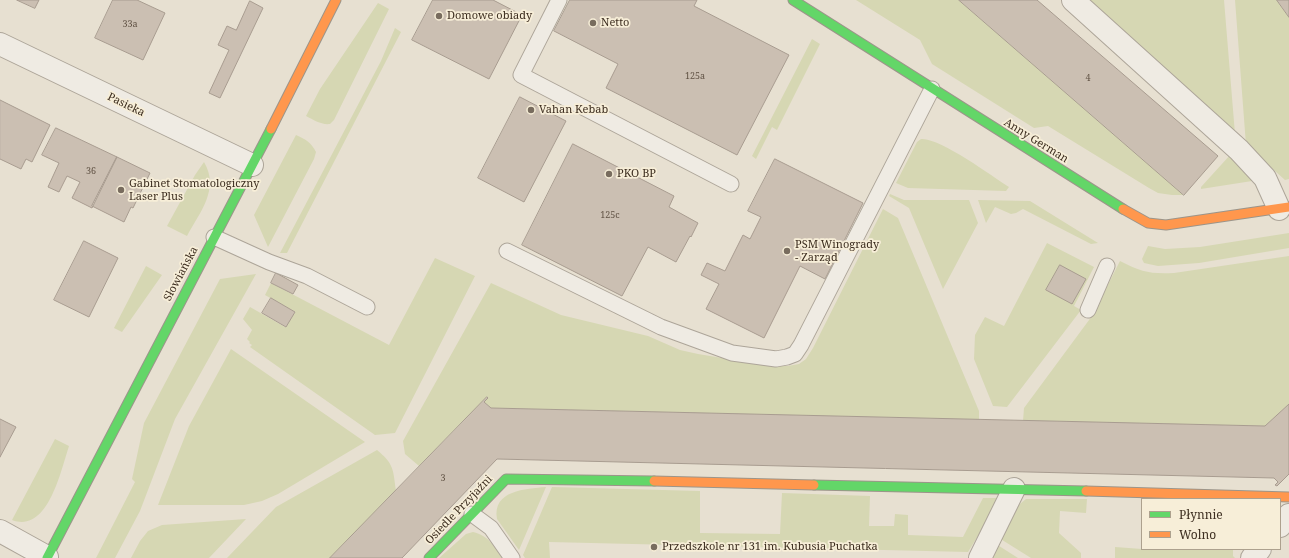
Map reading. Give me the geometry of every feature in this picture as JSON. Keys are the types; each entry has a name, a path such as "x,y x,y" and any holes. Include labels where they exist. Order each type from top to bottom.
{"street":[{"name":"Słowiańska","path":"47,558 252,165 336,0"},
{"name":"Anny German","path":"793,0 1132,215 1148,223 1166,225 1284,208"},
{"path":"1073,0 1239,150 1265,178 1284,208"},
{"name":"Pasieka","path":"0,44 252,165"},
{"name":"Osiedle Przyjaźni","path":"429,558 506,479 1014,489"},
{"path":"980,558 1014,489 1289,497"},
{"path":"1281,525 1289,515"},
{"path":"0,531 47,558"},
{"path":"1252,558 1259,550"}],"lane":[{"path":"559,0 521,75 731,184"},
{"path":"507,251 661,327 732,353 776,359 787,358 795,354 801,345 932,89"},
{"path":"214,238 269,262 307,276 367,307"},
{"path":"1088,310 1107,266"},
{"path":"472,514 491,528 512,558"}],"green space":[{"path":"856,0 959,0 1184,195 1158,193 1048,126 1034,128 932,64 920,40"},
{"path":"1087,0 1224,0 1235,134"},
{"path":"1235,0 1277,0 1289,17 1289,179 1285,180 1246,145"},
{"path":"378,3 389,9 334,120 330,124 324,124 306,116 320,89"},
{"path":"395,28 401,32 400,34 287,253 280,253 381,61"},
{"path":"812,39 820,44 777,130 772,127 756,159 752,156"},
{"path":"296,135 308,141 316,152 314,159 268,247 254,215"},
{"path":"921,139 929,140 952,150 1009,187 1006,191 908,188 896,183 917,142"},
{"path":"1231,154 1250,170 1252,181 1201,189 1201,187"},
{"path":"204,162 210,182 209,191 202,209 187,236 167,226 195,175"},
{"path":"890,194 904,200 969,200 978,223 943,289 909,208 889,196"},
{"path":"978,200 1030,201 1098,243 1091,244 1023,209 1011,214 995,207 986,223"},
{"path":"883,209 898,218 979,411 979,420 491,408 484,402 488,398 487,397 419,466 405,454 403,441 491,283 561,315 648,336 680,350 765,365 788,366 799,364 806,359 813,348"},
{"path":"1289,233 1289,248 1199,263 1158,266 1144,263 1142,259 1148,246 1165,249 1200,247"},
{"path":"1047,243 1094,267 1074,306 1081,310 1007,407 993,406 974,359 975,335 985,317 1004,326"},
{"path":"1289,256 1289,404 1265,426 1023,421 1024,408 1092,316 1120,261 1146,272 1174,273"},
{"path":"435,258 475,276 395,433 375,435 250,347 252,345 247,339 252,330 243,319 250,307 285,327 295,312 265,295 271,283 389,345"},
{"path":"146,266 162,275 122,332 114,328"},
{"path":"256,274 175,419 140,511 115,558 96,558 135,482 132,479 144,423 220,279"},
{"path":"231,349 365,442 278,494 262,501 244,505 158,505 189,426"},
{"path":"55,439 69,446 62,470 51,497 44,509 35,518 24,522 12,520"},
{"path":"377,450 390,463 396,491 330,558 227,558 276,507"},
{"path":"546,487 519,550 497,519 497,509 500,502 505,497 520,490"},
{"path":"552,487 700,491 700,533 780,534 782,493 870,496 869,526 894,526 895,514 908,515 908,535 963,537 983,498 1001,498 968,552 549,542 550,558 525,558 523,555"},
{"path":"1026,499 1087,499 1086,513 1060,511 1059,533 1081,553 1081,558 1031,558 999,538 1015,508"},
{"path":"246,519 209,558 131,558 140,541 148,531 162,525"},
{"path":"473,532 487,539 502,558 439,558 466,534"},
{"path":"996,544 1018,558 990,558"},
{"path":"1115,547 1141,550 1233,550 1233,556 1235,558 1115,558"}],"building":[{"path":"17,0 39,0 35,8"},
{"path":"113,0 137,0 165,13 143,60 95,38"},
{"path":"433,0 493,0 522,15 489,79 412,40"},
{"path":"570,0 697,0 694,6 789,55 737,155 606,88 618,64 554,31"},
{"path":"959,0 1037,0 1218,156 1184,195"},
{"path":"1277,0 1289,0 1289,17"},
{"path":"250,1 263,8 220,98 209,93 229,50 218,45 227,26 236,30"},
{"path":"520,97 566,121 524,202 478,178"},
{"path":"0,100 50,125 32,162 26,159 21,169 0,159"},
{"path":"56,128 117,157 92,208 72,198 80,182 67,176 59,192 48,187 59,163 42,155"},
{"path":"573,144 674,196 669,207 698,223 676,262 648,247 622,296 522,245"},
{"name":"Gabinet Stomatologiczny Laser Plus","path":"117,157 150,173 133,208 131,207 124,222 92,206"},
{"name":"PSM Winogrady - Zarząd","path":"775,159 863,203 825,279 800,266 764,338 706,309 719,284 701,275 707,263 725,271 743,235 750,239 761,217 748,211"},
{"path":"84,241 118,258 89,317 54,300"},
{"path":"1060,265 1086,279 1072,304 1046,290"},
{"path":"276,273 298,285 293,294 271,283"},
{"path":"271,298 295,312 286,327 262,313"},
{"path":"487,397 488,398 484,402 491,408 1265,426 1289,404 1289,474 1277,486 1275,485 1278,482 1274,478 497,459 402,558 330,558"},
{"path":"0,419 16,427 0,457"}],"traffic: fast":[{"path":"793,0 1123,209"},
{"path":"47,558 271,129"},
{"path":"429,558 506,479 654,481"},
{"path":"814,485 1086,491"}],"traffic: slow":[{"path":"271,129 336,0"},
{"path":"1123,209 1148,223 1166,225 1289,207"},
{"path":"654,481 814,485"},
{"path":"1086,491 1289,497"}],"place":[{"name":"Domowe obiady","path":"439,16"},
{"name":"Netto","path":"593,23"},
{"name":"Vahan Kebab","path":"531,110"},
{"name":"PKO BP","path":"609,174"},
{"name":"Gabinet Stomatologiczny Laser Plus","path":"121,190"},
{"name":"PSM Winogrady - Zarząd","path":"787,251"},
{"name":"Przedszkole nr 131 im. Kubusia Puchatka","path":"654,547"}]}
